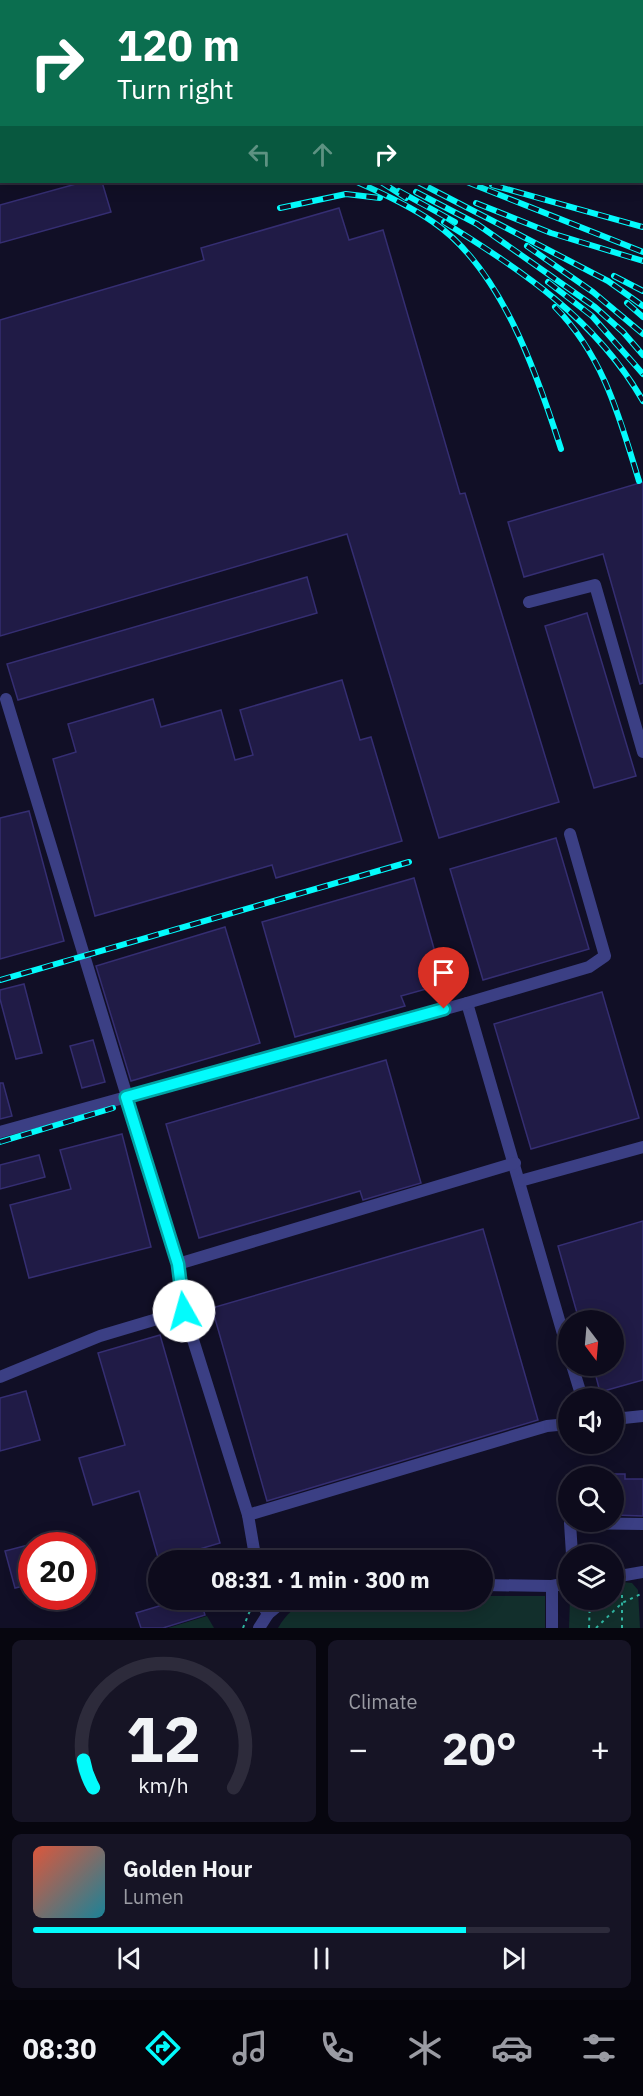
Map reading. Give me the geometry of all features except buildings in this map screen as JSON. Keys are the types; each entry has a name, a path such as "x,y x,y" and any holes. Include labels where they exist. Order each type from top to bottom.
{"street":[{"path":"529,602 595,585 643,752"},
{"path":"6,699 178,1264 184,1311 248,1515 254,1550"},
{"path":"0,1132 590,967 605,956 570,834"},
{"path":"467,1003 558,1316"},
{"path":"520,1181 643,1147"},
{"path":"178,1264 515,1162"},
{"path":"0,1377 100,1336 184,1311"},
{"path":"624,1418 643,1416"},
{"path":"248,1515 547,1426 558,1425"},
{"path":"571,1544 570,1523 643,1524"},
{"path":"624,1579 643,1572"},
{"path":"493,1585 558,1585"},
{"path":"552,1586 552,1628"},
{"path":"262,1622 275,1610"}],"path":[{"path":"624,1602 643,1593"},
{"path":"243,1628 250,1610"},
{"path":"589,1628 590,1610"},
{"path":"596,1628 615,1610"},
{"path":"622,1610 622,1628"}],"green space":[{"path":"624,1582 632,1583 638,1590 640,1628 569,1628 570,1610 624,1610"},
{"path":"493,1596 545,1596 545,1628 278,1628 292,1610 493,1610"},
{"path":"207,1616 214,1628 168,1628"}],"railway":[{"path":"359,183 405,205 433,222 457,242 478,266 514,325 528,356 561,449"},
{"path":"383,183 406,198"},
{"path":"420,183 608,281 643,306"},
{"path":"470,183 643,252"},
{"path":"492,185 643,227"},
{"path":"399,191 455,222"},
{"path":"416,192 477,224 595,307 623,332 643,355"},
{"path":"280,208 346,194 380,198"},
{"path":"476,203 551,233 643,261"},
{"path":"444,222 529,279 580,321 603,345 643,401"},
{"path":"527,246 593,292 643,334"},
{"path":"614,276 643,291"},
{"path":"548,282 592,316 643,374"},
{"path":"627,303 643,317"},
{"path":"555,307 572,326 598,367 617,411 639,481"},
{"path":"0,980 409,862"},
{"path":"0,1142 113,1108"}],"route":[{"path":"184,1311 178,1264 126,1097 444,1009"}]}
